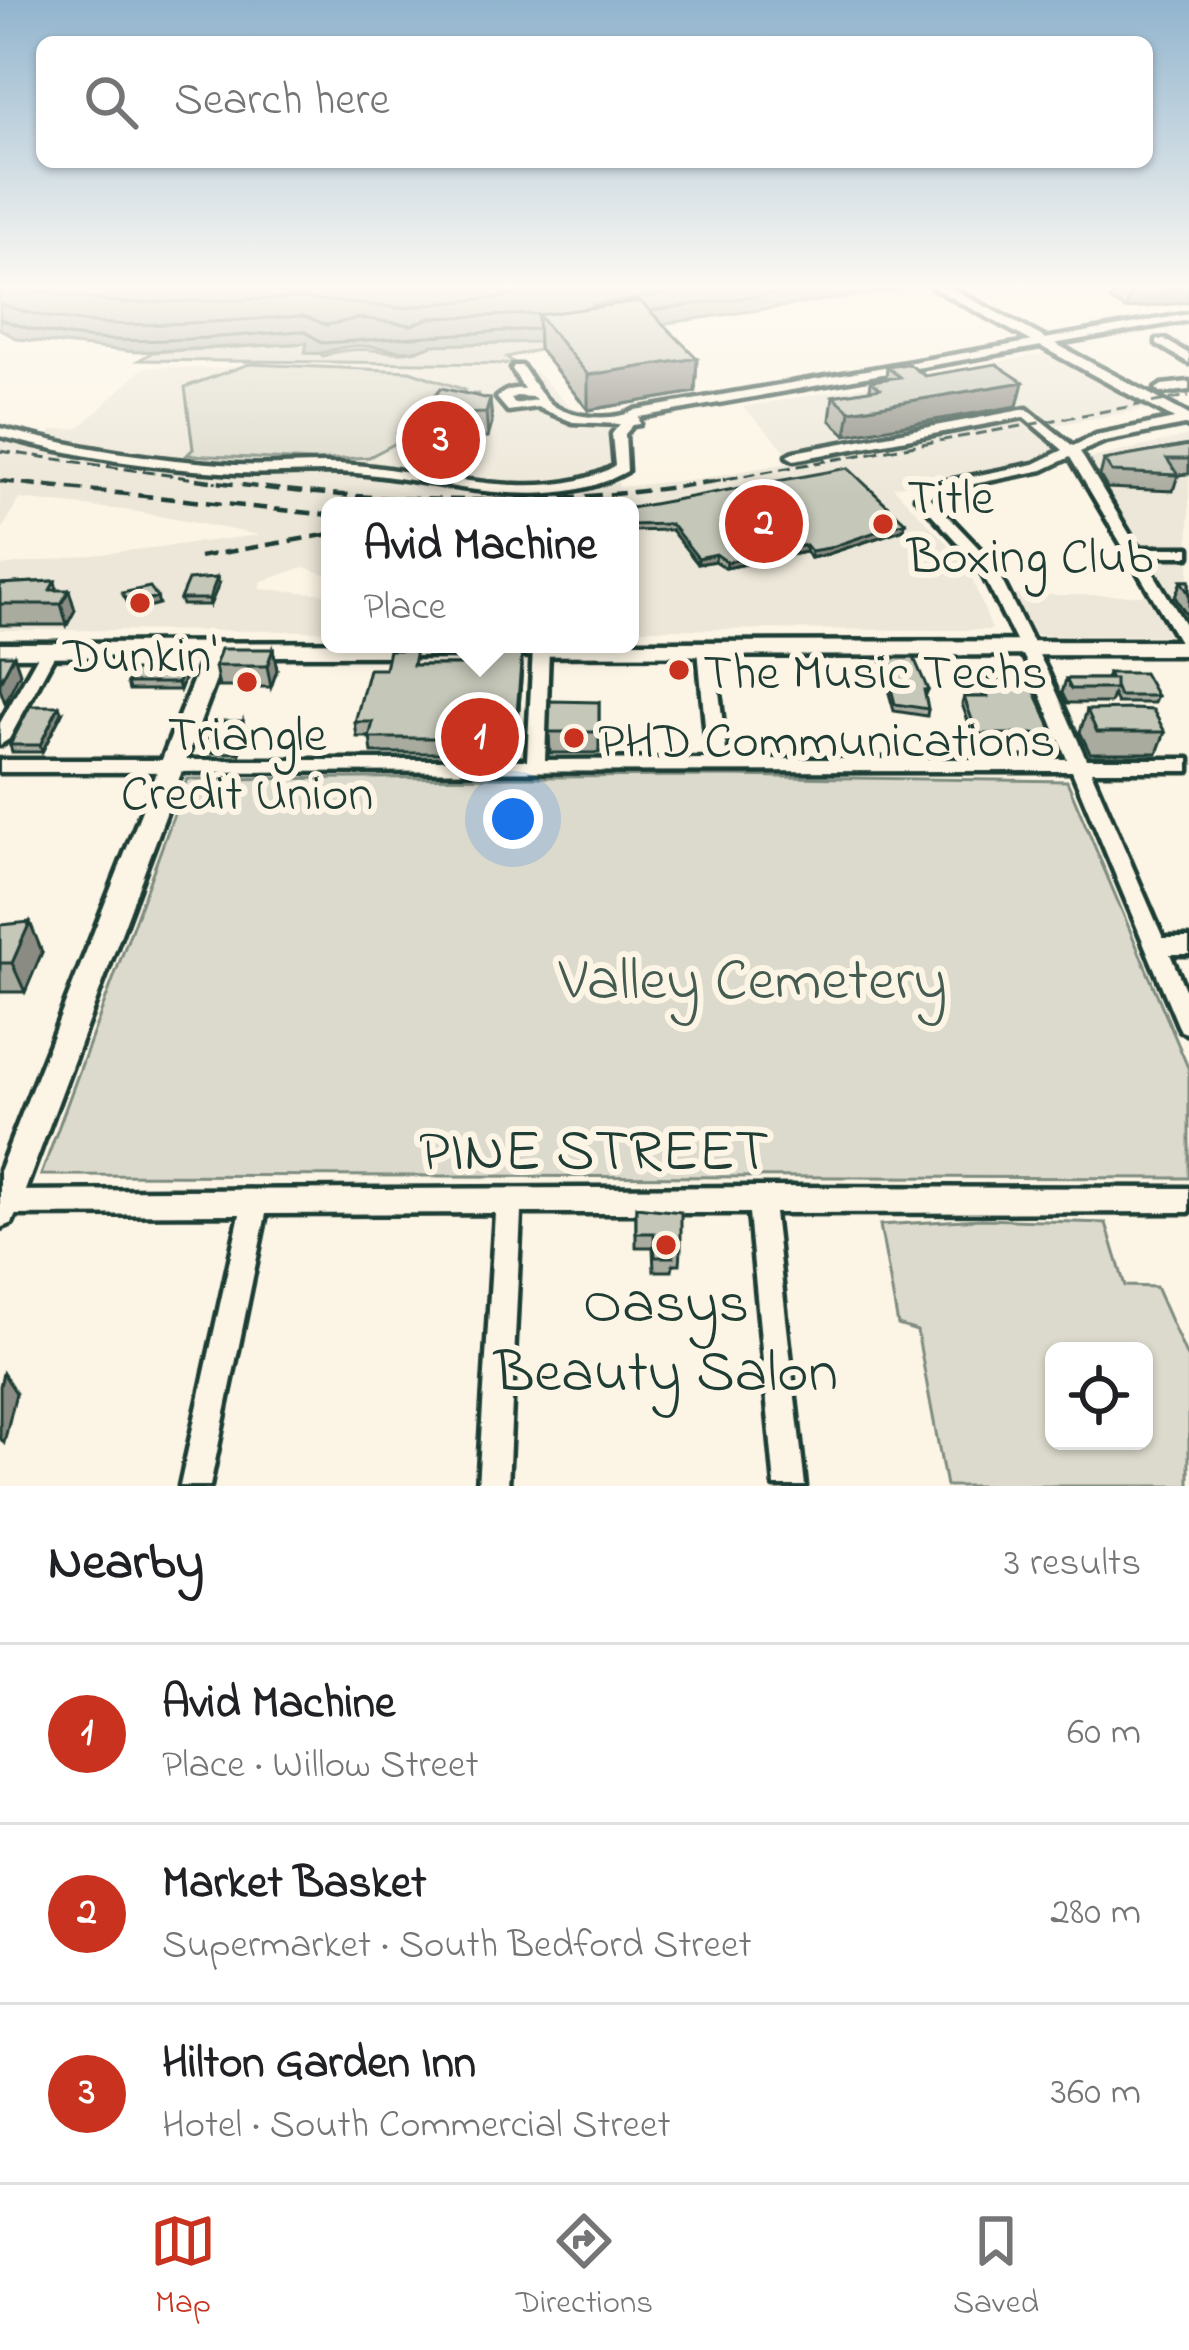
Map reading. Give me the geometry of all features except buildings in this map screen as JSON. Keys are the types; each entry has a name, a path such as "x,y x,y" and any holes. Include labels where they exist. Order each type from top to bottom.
{"main road":[{"path":"1084,356 1188,420"},
{"path":"1091,356 1162,389 1188,420"},
{"path":"639,649 1189,646"},
{"path":"0,650 321,650"},
{"path":"1,1206 216,650"}],"street":[{"path":"0,431 44,443 233,468 356,469 561,486 596,482 619,472 625,460 618,434 626,423 647,412 975,356"},
{"path":"518,369 532,391 543,397 541,404"},
{"path":"1162,389 1189,386"},
{"path":"532,391 509,393 503,401 518,409 541,404 572,418 626,423"},
{"path":"794,456 1027,413 1074,453 1189,646"},
{"path":"1188,420 1038,467 923,494 980,555 1078,765 1189,1025"},
{"path":"1133,551 1189,552"},
{"path":"706,649 718,764"},
{"path":"0,740 49,650"},
{"path":"536,763 541,653"},
{"path":"0,766 1189,765"},
{"path":"1154,946 1189,946"},
{"path":"760,1199 790,1486"},
{"path":"194,1486 256,1200"},
{"name":"PINE STREET","path":"1,1206 256,1200 1189,1200"},
{"path":"494,1486 509,1200"}],"shaded area":[{"path":"1031,356 1056,356 1152,408 1056,425 1034,408 787,452 743,407"},
{"path":"278,359 515,364 537,373 572,409 568,413 610,418 619,487 704,478 1022,421 1057,449 1032,462 893,487 966,563 992,630 639,629 639,497 321,497 321,573 304,567 262,581 259,589 321,593 321,631 0,630 0,566 260,535 132,511 19,499 0,534 0,436 34,444 54,430 79,428 144,367 223,368"},
{"path":"1189,436 1189,635 1033,635 1015,595 1168,595 1087,459"}],"green space":[{"path":"510,356 515,364 139,360"},
{"path":"249,364 410,371 465,390 464,395 478,394 477,401 369,457 314,461 187,455 193,449 185,387"},
{"name":"Valley Cemetery","path":"716,776 1067,781 1189,1070 1189,1178 41,1175 187,779"},
{"path":"981,1219 1106,1223 1125,1286 1156,1287 1189,1362 1189,1486 946,1486 917,1331 898,1325 880,1225"}],"railway":[{"path":"724,479 1189,396"},
{"path":"0,451 196,479"},
{"path":"196,479 378,497"},
{"path":"196,479 217,482"},
{"path":"572,497 724,479"},
{"path":"709,482 724,479"},
{"path":"9,482 0,481 321,514"},
{"path":"199,557 321,536"}],"place":[{"name":"Hilton Garden Inn","path":"441,440"},
{"name":"Market Basket","path":"764,524"},
{"name":"Title Boxing Club","path":"883,524"},
{"name":"Dunkin'","path":"140,603"},
{"name":"The Music Techs","path":"679,670"},
{"name":"Triangle Credit Union","path":"247,682"},
{"name":"Avid Machine","path":"480,737"},
{"name":"PHD Communications","path":"574,738"},
{"name":"Oasys Beauty Salon","path":"666,1245"}]}
